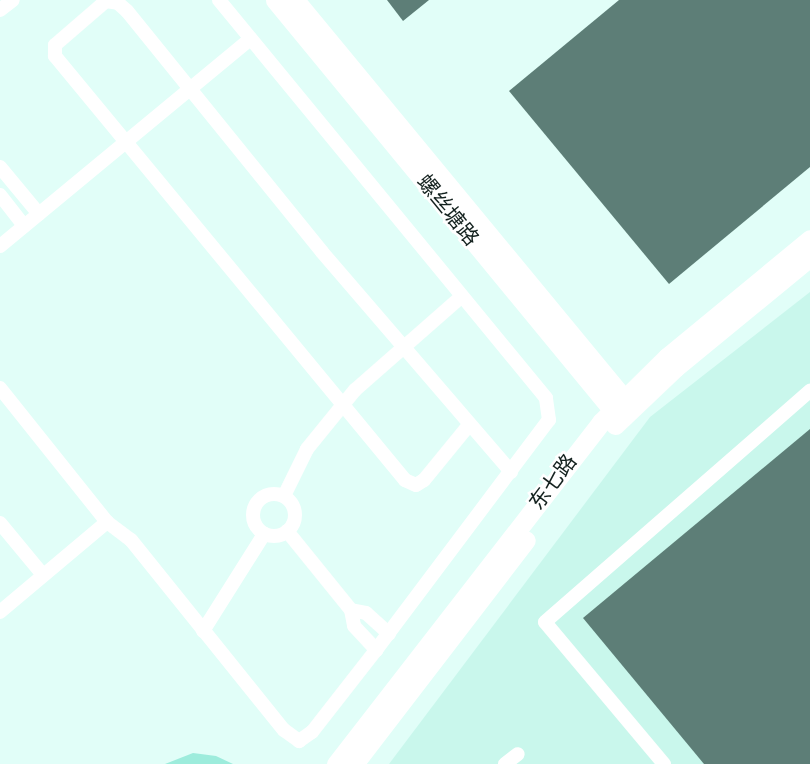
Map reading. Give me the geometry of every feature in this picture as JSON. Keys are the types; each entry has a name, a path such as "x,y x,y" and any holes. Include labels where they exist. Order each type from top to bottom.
{"main road":[{"name":"螺丝塘路","path":"275,0 622,409"},
{"name":"螺丝塘路","path":"295,0 622,409"},
{"name":"东七路","path":"337,764 622,409 810,239"},
{"name":"东七路","path":"354,764 622,409 810,257"}],"street":[{"path":"0,10 13,0"},
{"path":"0,388 107,522 131,540 284,730 299,741 312,732 376,650 511,472 551,411 546,398 219,0"},
{"path":"469,425 416,485 405,480 342,407 55,56 55,45 106,1 118,3 403,349 511,472"},
{"path":"0,246 250,39"},
{"path":"0,167 39,214"},
{"path":"0,195 24,226"},
{"path":"284,496 307,449 342,407 461,297"},
{"path":"664,764 545,622 810,391"},
{"path":"269,494 284,496 295,514 287,531 278,536 264,534 254,523 257,502 269,494"},
{"path":"0,611 107,522"},
{"path":"0,523 43,575"},
{"path":"287,531 351,610 354,626 376,650"},
{"path":"203,631 264,534"},
{"path":"351,610 366,612 388,634"},
{"path":"505,764 518,754"}],"shaded area":[{"path":"810,292 810,764 389,764 650,417"},
{"path":"193,753 216,756 233,764 165,764"}],"building":[{"path":"387,0 429,0 403,21"},
{"path":"619,0 810,0 810,167 669,284 509,91"},
{"path":"810,429 810,764 704,764 583,618"}]}
